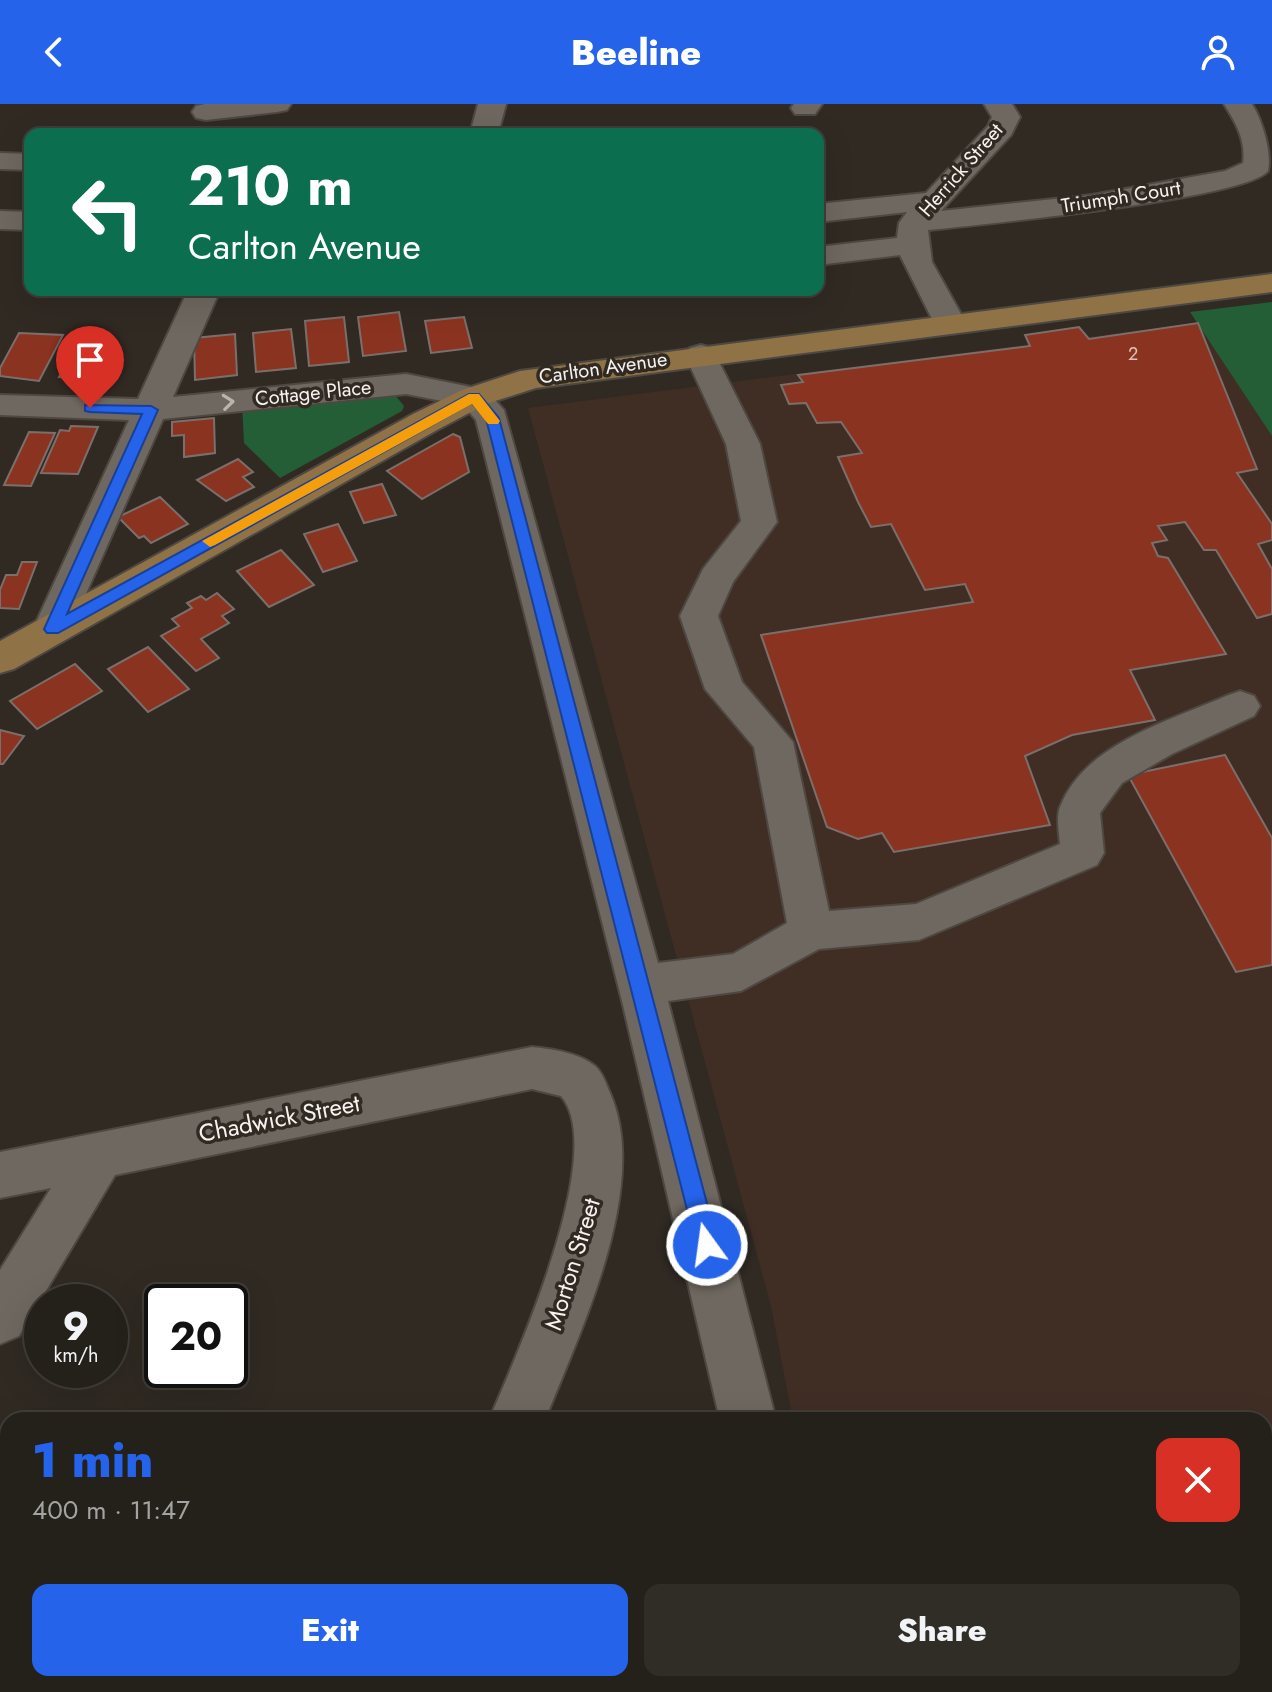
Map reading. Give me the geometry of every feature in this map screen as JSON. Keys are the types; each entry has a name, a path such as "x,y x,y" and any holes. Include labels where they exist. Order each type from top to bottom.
{"main road":[{"name":"Carlton Avenue","path":"5,652 474,397 532,378 1272,283"}],"street":[{"path":"206,112 277,104"},
{"path":"486,128 492,104"},
{"name":"Herrick Street","path":"950,323 913,234 934,201 1001,129 1006,117 998,104"},
{"name":"Triumph Court","path":"913,234 1232,178 1256,168 1260,150 1255,130 1238,104"},
{"path":"0,161 24,162"},
{"path":"824,212 934,201"},
{"path":"0,220 24,221"},
{"path":"824,255 913,234"},
{"path":"52,629 201,296"},
{"path":"701,355 743,444 759,522 716,578 699,616 725,689 773,742 811,931"},
{"name":"Cottage Place","path":"0,405 151,410 406,384 474,397"},
{"path":"474,397 492,418 641,985 746,1412"},
{"path":"641,985 741,972 811,931 919,922 1082,853 1079,810 1107,772 1158,743 1240,706"},
{"name":"Chadwick Street","path":"0,1175 532,1068 559,1071"},
{"name":"Morton Street","path":"520,1412 573,1272 595,1189 598,1140 593,1108 582,1084 559,1071"},
{"path":"0,1318 100,1154"}],"shaded area":[{"path":"1198,323 1272,436 1272,1412 791,1412 771,1306 528,408"}],"green space":[{"path":"1272,302 1272,436 1190,312"},
{"path":"395,395 404,406 402,411 280,478 244,443 242,404"}],"building":[{"path":"399,312 406,351 363,356 358,317"},
{"path":"344,317 349,362 309,366 305,321"},
{"path":"464,317 472,348 431,353 425,321"},
{"path":"1198,323 1257,469 1237,473 1272,524 1272,540 1258,544 1272,569 1272,614 1257,618 1216,550 1204,550 1185,522 1158,526 1167,540 1152,543 1158,556 1168,558 1226,654 1130,670 1155,720 1072,735 1025,756 1050,825 894,852 882,833 858,839 827,827 761,635 973,602 965,584 925,590 891,524 871,527 858,502 838,457 862,453 841,422 817,423 806,403 789,404 781,385 803,382 798,375 1030,346 1025,335 1079,327 1089,339"},
{"path":"291,329 296,368 256,372 253,333"},
{"path":"19,333 63,335 39,381 0,376 0,368"},
{"path":"235,334 237,375 195,380 194,338"},
{"path":"77,341 116,344 102,371 95,371 91,379 59,377"},
{"path":"214,418 215,453 184,457 184,435 172,436 172,422"},
{"path":"71,426 98,427 78,474 41,473 60,430 69,431"},
{"path":"29,432 55,433 31,486 4,485"},
{"path":"453,434 460,437 469,472 422,499 387,471"},
{"path":"238,459 253,472 243,477 254,487 226,501 197,480"},
{"path":"382,484 396,515 364,523 350,492"},
{"path":"160,497 188,524 151,543 144,536 139,538 118,517"},
{"path":"338,524 357,561 323,572 304,534"},
{"path":"281,550 314,585 269,607 237,571"},
{"path":"22,562 37,562 19,609 0,608 0,590 6,575 17,575"},
{"path":"217,593 234,609 222,616 229,623 201,639 219,658 196,671 161,636 179,626 172,619 192,608 187,603 201,596 206,600"},
{"path":"148,647 189,689 148,712 108,669"},
{"path":"75,664 102,691 37,729 10,701"},
{"path":"0,730 24,736 3,764 0,764"},
{"path":"1225,755 1272,838 1272,965 1236,972 1128,775"}],"slow traffic":[{"path":"210,541 474,397 493,421"}],"route":[{"path":"90,408 151,410 52,629 474,397 492,418 707,1245"}]}
